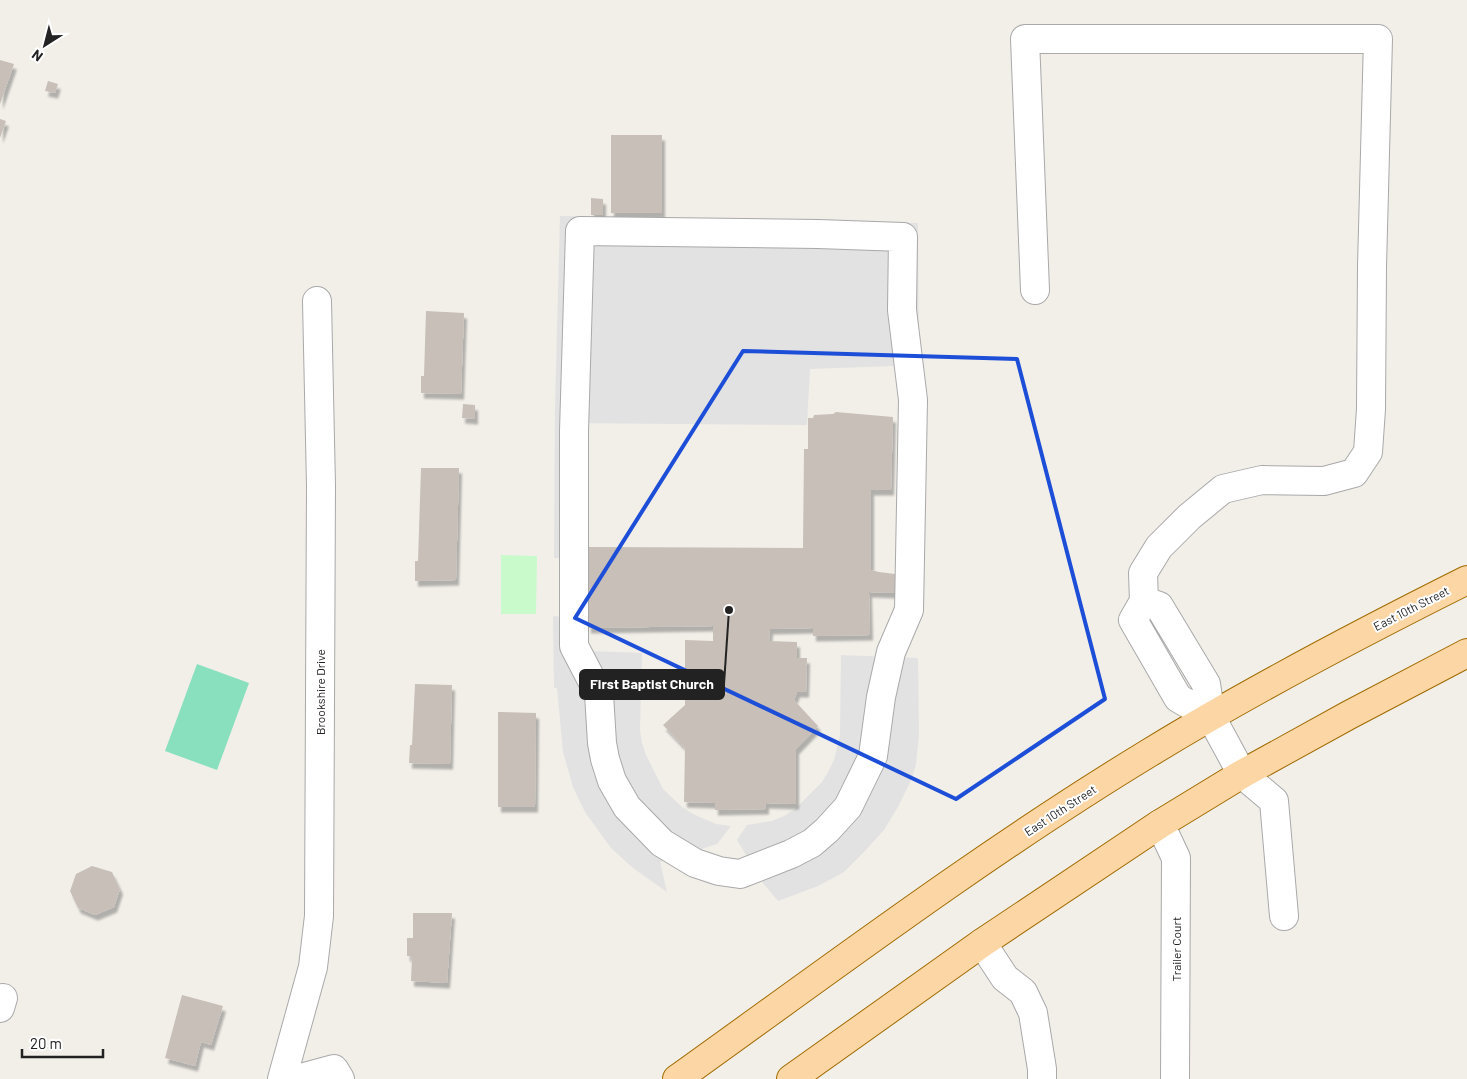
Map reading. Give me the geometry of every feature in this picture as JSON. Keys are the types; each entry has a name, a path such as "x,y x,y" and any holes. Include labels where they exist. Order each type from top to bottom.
{"main road":[{"name":"East 10th Street","path":"677,1079 958,878 1148,754 1265,685 1467,580"},
{"path":"791,1079 982,943 1160,824 1242,774 1348,715 1467,653"}],"street":[{"path":"1035,290 1025,39 1378,39 1372,267 1371,409 1368,452 1354,473 1324,481 1262,480 1223,489 1189,517 1159,547 1143,573 1144,601 1159,606 1206,684 1211,717 1242,774 1274,801 1284,916"},
{"path":"580,231 903,237 902,310 913,400 909,610 891,652 881,696 873,756 848,806 827,830 812,843 791,854 740,874 719,871 695,863 662,843 626,807 612,781 605,759 598,694 574,646 574,431 580,231"},
{"name":"Brookshire Drive","path":"282,1079 314,967 319,916 321,486 317,301"},
{"name":"Trailer Court","path":"1160,824 1176,858 1176,1079"},
{"path":"982,943 1005,978 1023,992 1034,1012 1042,1079"},
{"path":"297,1079 334,1070 340,1079"}],"highlighted area":[{"path":"743,351 1017,359 1105,699 956,799 575,618"}],"green space":[{"path":"501,555 537,556 536,614 501,614"},
{"path":"197,664 249,683 217,770 165,751"}],"shaded area":[{"path":"560,216 918,223 919,365 810,369 807,425 567,423 564,558 554,558 555,408"},
{"path":"553,616 564,617 563,650 642,653 640,730 642,743 663,789 682,807 693,814 716,824 731,826 717,844 660,862 667,892 633,868 611,848 585,812 573,787 563,752 557,688 554,688"},
{"path":"841,655 918,658 919,735 916,764 912,778 899,805 884,830 844,872 818,886 778,901 763,883 737,840 747,825 772,821 795,809 822,782 828,772 834,760 840,735"}],"building":[{"path":"0,60 14,64 0,104"},
{"path":"48,81 58,84 55,93 45,91"},
{"path":"0,119 6,121 0,138"},
{"path":"611,135 662,135 662,213 611,213"},
{"path":"591,198 603,199 603,215 591,215"},
{"path":"426,311 464,313 461,394 421,393 421,376 424,376"},
{"path":"463,404 475,405 475,419 462,418"},
{"path":"836,412 893,417 891,490 871,490 871,570 895,574 895,593 869,592 870,635 813,636 813,628 770,629 769,641 797,642 797,658 807,658 806,692 797,692 794,700 818,726 796,749 796,804 766,803 766,809 715,810 715,803 684,802 685,748 663,725 685,705 685,640 713,641 713,626 588,628 587,547 803,548 804,449 808,449 808,418 813,418 814,415 833,414"},
{"path":"421,468 459,468 456,580 415,581 415,561 418,561"},
{"path":"415,684 452,685 450,764 409,763 410,745 412,745"},
{"path":"498,712 536,713 535,807 498,807"},
{"path":"92,866 112,872 120,889 114,907 95,915 78,908 70,891 76,874"},
{"path":"413,913 452,913 447,983 411,981 412,956 407,956 407,938 413,938"},
{"path":"182,995 223,1006 211,1045 201,1042 195,1066 165,1058"}],"place":[{"name":"First Baptist Church","path":"729,610"}]}
